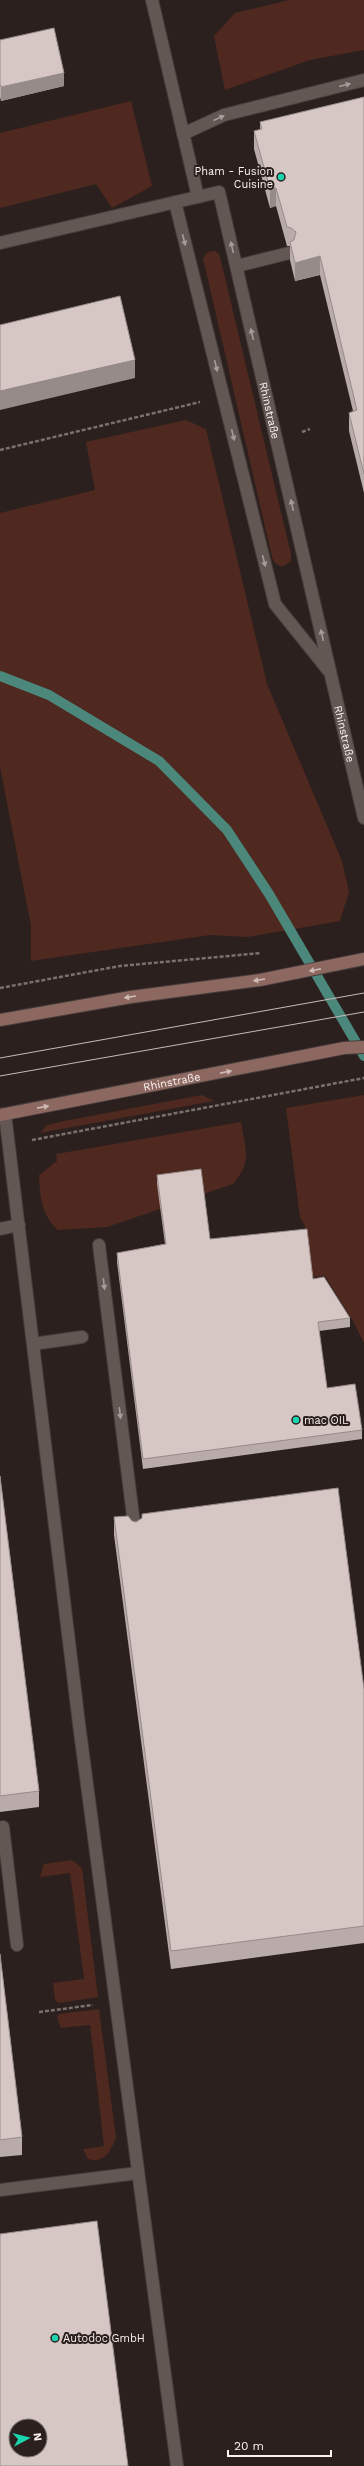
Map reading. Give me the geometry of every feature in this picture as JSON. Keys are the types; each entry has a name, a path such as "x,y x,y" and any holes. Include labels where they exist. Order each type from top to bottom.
{"main road":[{"path":"0,1020 132,996 298,973 364,959"},
{"name":"Rhinstraße","path":"2,1114 344,1048 364,1047"}],"street":[{"path":"152,0 198,197"},
{"path":"183,134 224,115 364,80"},
{"name":"Rhinstraße","path":"0,243 219,192 364,818"},
{"name":"Rhinstraße","path":"175,202 275,604 330,673"},
{"path":"237,266 288,253"},
{"path":"2,1114 8,1144 19,1225 78,1724 177,2466"},
{"path":"0,1229 19,1225"},
{"path":"99,1245 135,1532"},
{"path":"33,1344 82,1337"},
{"path":"3,1826 18,1945"},
{"path":"0,2190 138,2173"}],"path":[{"path":"0,450 208,400"},
{"path":"302,432 310,429"},
{"path":"0,988 120,966 268,953"},
{"path":"8,1144 363,1078"},
{"path":"39,2012 115,2002"}],"shaded area":[{"path":"289,0 364,0 364,50 310,60 225,90 214,36 235,13"},
{"path":"131,101 152,186 112,208 96,184 0,208 0,133"},
{"path":"215,251 219,254 221,261 291,554 291,561 282,567 275,563 272,557 203,258 208,252"},
{"path":"186,420 206,429 267,684 342,861 349,892 340,921 248,937 210,935 31,961 31,926 0,767 0,513 95,490 86,442"},
{"path":"202,1095 214,1101 40,1133 47,1125 64,1121"},
{"path":"364,1095 364,1343 353,1321 325,1276 312,1277 305,1226 300,1217 286,1108"},
{"path":"241,1122 246,1154 243,1168 233,1184 107,1227 58,1230 52,1224 45,1212 42,1205 39,1175 57,1161 56,1154"},
{"path":"72,1860 82,1868 98,1997 59,2003 55,2000 53,1983 84,1979 70,1873 40,1877 44,1864"},
{"path":"99,2009 116,2138 106,2156 98,2160 94,2160 88,2159 83,2149 104,2146 90,2025 61,2028 57,2017 59,2014"}],"building":[{"path":"54,28 64,73 1,87 0,40"},
{"path":"364,97 364,474 349,413 357,410 320,256 295,263 290,242 294,240 296,232 287,227 276,188 270,189 254,131 262,129 260,122"},
{"path":"120,296 135,360 0,391 0,325"},
{"path":"201,1169 210,1239 307,1229 313,1279 324,1277 350,1318 318,1322 327,1388 355,1384 362,1430 143,1459 117,1253 166,1244 157,1175"},
{"path":"0,1476 39,1791 0,1796"},
{"path":"338,1488 364,1689 364,1926 171,1951 114,1517 128,1516 132,1521 136,1522 142,1518 142,1514"},
{"path":"0,1954 22,2137 0,2140"},
{"name":"Autodoc GmbH","path":"97,2221 128,2466 0,2466 0,2234"}],"waterway":[{"path":"0,676 49,695 159,761 227,830 269,894 364,1056"}],"tram line":[{"path":"0,1058 364,993"},
{"path":"0,1076 364,1012"}],"place":[{"name":"Pham - Fusion Cuisine","path":"281,177"},
{"name":"mac OIL","path":"296,1420"},
{"name":"Autodoc GmbH","path":"55,2338"}]}
